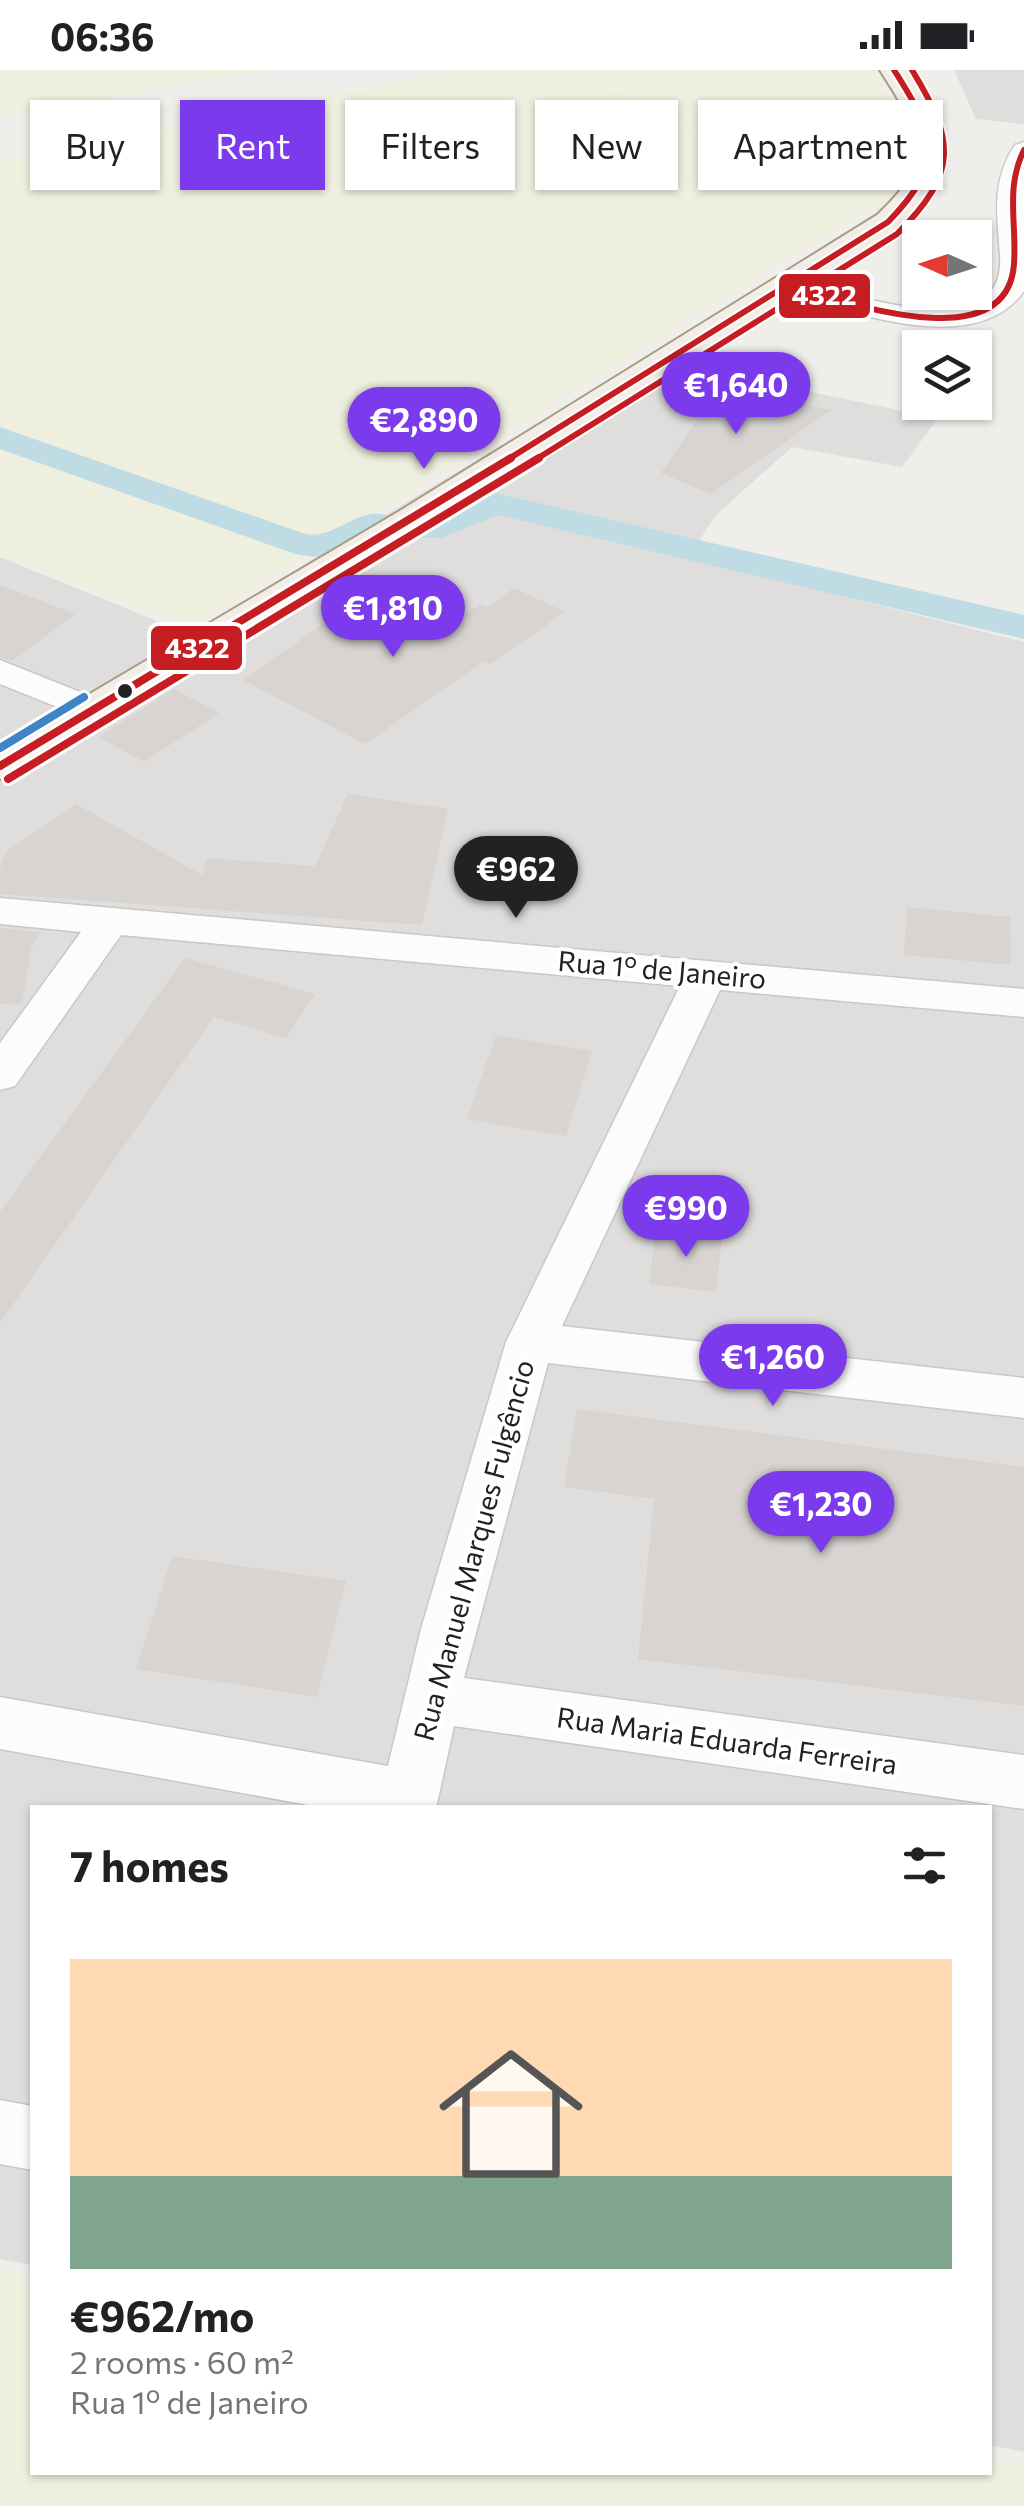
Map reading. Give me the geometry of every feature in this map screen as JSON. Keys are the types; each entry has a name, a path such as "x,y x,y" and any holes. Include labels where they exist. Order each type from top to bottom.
{"main road":[{"path":"0,766 411,520 888,222 931,177 932,133 894,70"}],"street":[{"path":"786,284 932,319 968,318 996,308 1016,295 1008,194 1024,150"},
{"path":"0,671 92,710"},
{"name":"Rua 1º de Janeiro","path":"0,911 1024,1003"},
{"path":"0,1075 109,922"},
{"name":"Rua Manuel Marques Fulgêncio","path":"408,1802 430,1698 530,1342 707,973"},
{"path":"530,1342 1024,1398"},
{"name":"Rua Maria Eduarda Ferreira","path":"430,1698 1024,1782"},
{"path":"0,1723 408,1802"},
{"path":"0,2132 30,2138"}],"shaded area":[{"path":"954,70 1024,70 1024,124 976,119"},
{"path":"645,358 902,411 902,420 937,420 902,467 792,447 716,515 688,557 1024,642 1024,2452 992,2445 992,1805 30,1805 30,2265 0,2259 0,557 189,634"}],"green space":[{"path":"0,70 261,70 98,100 30,100 30,112 0,118"},
{"path":"458,70 577,70 635,100 535,100 535,190 678,190 678,122 698,133 698,190 809,190 857,215 190,628 0,554 0,161 30,155 30,190 160,190 160,129 180,125 180,190 325,190 325,100 307,100"},
{"path":"581,70 873,70 891,100 698,100 698,130 678,120 678,100 640,100"},
{"path":"816,190 899,190 882,208 861,213"},
{"path":"0,2268 30,2275 30,2475 992,2475 992,2461 1024,2467 1024,2506 0,2506"}],"building":[{"path":"718,388 831,410 711,494 661,473"},
{"path":"0,585 75,614 12,661 0,657"},
{"path":"514,588 565,612 491,664 484,661 365,744 243,680 366,594 441,630 480,604 487,607"},
{"path":"174,689 219,713 144,762 99,737"},
{"path":"348,794 448,809 422,925 0,894 0,869 7,850 76,804 202,875 207,858 315,866"},
{"path":"907,907 1010,917 1011,965 904,955"},
{"path":"0,928 40,932 31,949 22,1003 0,1004"},
{"path":"185,958 315,994 286,1038 214,1017 0,1323 0,1212"},
{"path":"496,1035 592,1051 566,1136 467,1119"},
{"path":"656,1229 722,1236 716,1292 649,1284"},
{"path":"577,1409 1024,1467 1024,1706 638,1659 654,1499 564,1487"},
{"path":"172,1556 346,1581 317,1697 136,1669"}],"waterway":[{"path":"0,437 295,543 323,549 374,523"},
{"path":"428,530 495,504 1024,627"}],"transit line":[{"name":"4322","path":"0,766 411,520 888,222 922,183 931,149 920,114 894,70"},
{"path":"8,779 419,533 897,234 933,193 946,156 938,117 912,70"},
{"name":"4322","path":"786,285 920,317 957,318 987,311 1007,294 1014,264 1011,192 1024,150"},
{"path":"0,748 84,697"}]}
